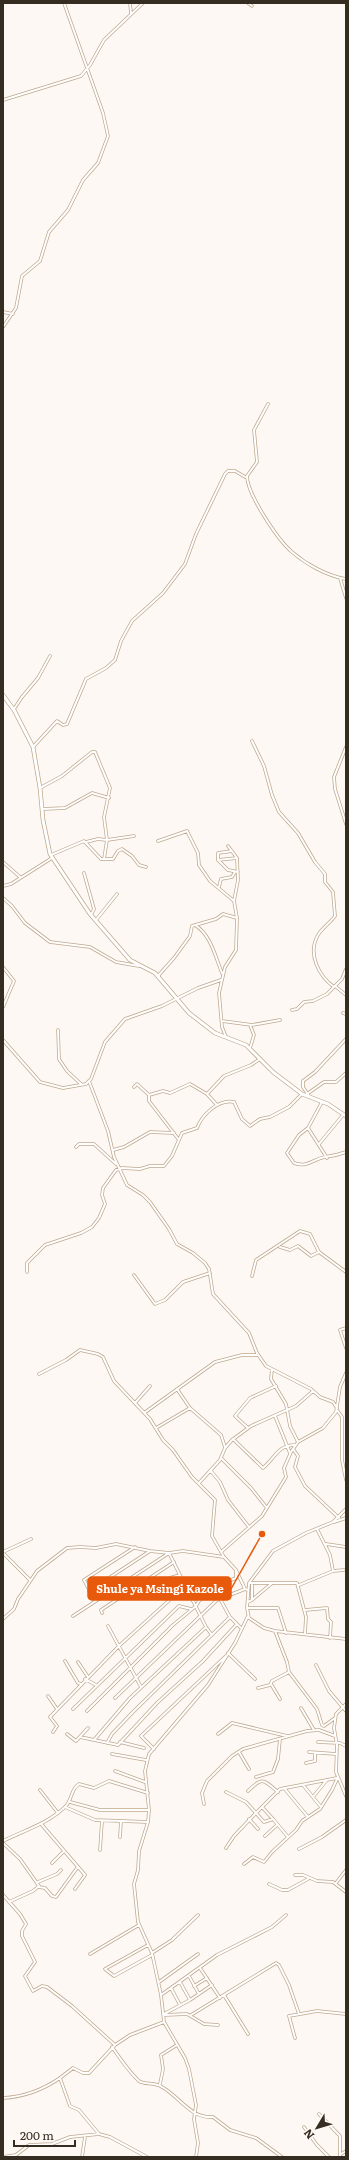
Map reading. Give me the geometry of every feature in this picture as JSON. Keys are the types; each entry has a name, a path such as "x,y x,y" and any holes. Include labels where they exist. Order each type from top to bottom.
{"street":[{"path":"3,327 13,314 19,298 22,276 40,260 49,232 68,210 83,180 98,163 107,141 108,133 105,121 64,3"},
{"path":"130,3 131,14"},
{"path":"3,100 44,86 74,80 88,70 104,40 143,3"},
{"path":"248,3 252,6"},
{"path":"3,312 13,314"},
{"path":"268,404 254,430 257,462 249,471 247,478 255,502 288,548 322,571 339,578 346,579"},
{"path":"33,747 57,721 63,725 67,724 86,679 106,668 115,660 121,641 132,621 173,581 186,561 196,534 225,474 228,471 235,471 247,478"},
{"path":"339,578 346,598"},
{"path":"14,710 22,697 38,678 50,656"},
{"path":"3,695 14,710 33,747 52,857 91,915 126,956 140,966"},
{"path":"252,741 264,766 272,795 279,812 301,836 313,860 325,874 325,882 333,892 334,917 318,936 314,949 319,973 346,995"},
{"path":"346,747 334,775 335,789 346,824"},
{"path":"40,788 62,776 70,768 93,752 98,757 109,787 104,817 107,840 104,859"},
{"path":"43,809 65,808 92,793 108,798"},
{"path":"158,841 186,831 198,853 200,865 210,881 234,901"},
{"path":"3,886 11,884 52,857 82,841 86,842 98,839 107,840 134,836"},
{"path":"86,842 99,858 113,859 118,851 122,849 132,856 139,865 146,867"},
{"path":"226,1037 222,1022 219,997 223,974 236,950 238,918 234,901 238,885 236,872 237,858 228,846"},
{"path":"232,851 218,853 218,860 226,868 236,872"},
{"path":"218,860 237,858"},
{"path":"3,862 20,877"},
{"path":"219,887 221,879 232,877 236,872"},
{"path":"84,873 94,909 91,915"},
{"path":"96,920 117,894"},
{"path":"3,898 12,906 25,923 50,942 90,947 116,962 140,966 152,970 186,1011 205,1025 226,1037 240,1041 250,1048 273,1072 302,1094 322,1102 345,1115 319,1144"},
{"path":"158,976 190,936 191,927 216,919 222,914 238,918"},
{"path":"194,925 201,930 209,940 223,974"},
{"path":"3,967 14,981 3,1007"},
{"path":"292,1010 296,1009 304,1002 321,998 335,987 342,979 346,969"},
{"path":"221,980 200,987 158,1008 127,1017 120,1023 105,1042 89,1081 108,1131 117,1165 128,1186 143,1195 154,1206 176,1243 200,1258 207,1266 210,1273 214,1294 249,1333 258,1355 266,1366 333,1402 342,1417 342,1460 346,1480"},
{"path":"222,1022 250,1025 280,1020"},
{"path":"250,1025 254,1036 250,1048"},
{"path":"58,1030 59,1059 67,1071 81,1084"},
{"path":"308,1096 302,1085 303,1081 315,1072 346,1039"},
{"path":"3,1040 40,1082 60,1088 89,1081"},
{"path":"207,1094 224,1076 251,1065 260,1058"},
{"path":"308,1096 325,1081 336,1082 346,1073"},
{"path":"134,1087 137,1084 149,1095 149,1101 179,1140"},
{"path":"149,1095 163,1091 170,1093 190,1084 207,1094 217,1106"},
{"path":"27,1272 27,1263 45,1245 81,1233 94,1225 105,1204 102,1194 103,1188 113,1173 119,1169 163,1167 172,1156 184,1132 198,1128 199,1121 217,1106 234,1102 242,1119 250,1126 260,1119 270,1117 289,1107 302,1094"},
{"path":"322,1102 308,1128 299,1135 287,1153 294,1163 304,1164 335,1157 346,1152"},
{"path":"308,1128 327,1158"},
{"path":"112,1150 124,1147 150,1132 174,1133"},
{"path":"76,1146 94,1144 117,1165"},
{"path":"252,1276 256,1260 299,1232 303,1231 310,1234 319,1252 346,1272"},
{"path":"278,1247 290,1250 298,1246 311,1256 319,1252"},
{"path":"134,1275 155,1304 165,1300 183,1282 210,1273"},
{"path":"346,1328 340,1330 346,1348"},
{"path":"39,1374 66,1360 79,1351 98,1354 106,1362 114,1381 144,1413 156,1428 164,1442 172,1448 199,1484 216,1501 212,1533 224,1557 236,1570 245,1589"},
{"path":"144,1413 214,1362 242,1354 258,1355"},
{"path":"272,1369 271,1378 288,1410 290,1426 298,1442"},
{"path":"222,1552 262,1516 286,1477 284,1469 290,1454 298,1442 323,1428 337,1409 340,1387 346,1373"},
{"path":"135,1404 150,1386"},
{"path":"248,1428 235,1416 252,1397 276,1386"},
{"path":"177,1389 190,1408 221,1435 225,1448"},
{"path":"199,1484 211,1472 221,1458 225,1448 233,1439 248,1428 288,1410 314,1391"},
{"path":"156,1428 190,1408"},
{"path":"275,1416 290,1454"},
{"path":"233,1439 263,1468 279,1450 287,1445 296,1445"},
{"path":"293,1449 298,1456 295,1467 302,1483 339,1518"},
{"path":"221,1458 251,1488 267,1508"},
{"path":"211,1472 220,1482 228,1500 249,1527"},
{"path":"333,1522 339,1518 346,1509"},
{"path":"196,2157 198,2143 194,2119 196,2105 188,2069 164,2022 162,1995 152,1954 139,1926 134,1886 138,1870 139,1850 148,1822 148,1792 145,1782 146,1760 148,1754 154,1749 181,1715 205,1690 228,1653 248,1616 248,1590 275,1549 333,1522 346,1518"},
{"path":"317,1529 324,1543 333,1571"},
{"path":"30,1580 3,1552 31,1538"},
{"path":"324,1543 346,1546"},
{"path":"3,1619 14,1609 30,1580 37,1571 67,1548 96,1548 116,1544 150,1551 183,1551 224,1557"},
{"path":"95,1600 89,1592 84,1580 135,1547"},
{"path":"89,1592 150,1551"},
{"path":"169,1552 200,1616 212,1636"},
{"path":"73,1616 169,1552"},
{"path":"102,1613 101,1610 174,1562"},
{"path":"87,1711 130,1667 196,1606 198,1601 214,1588 236,1578 236,1570"},
{"path":"299,1585 333,1571 344,1570"},
{"path":"136,1588 142,1597 170,1578 180,1575"},
{"path":"251,1584 271,1584 295,1581 299,1585 305,1610 304,1633"},
{"path":"251,1584 252,1600"},
{"path":"248,1602 271,1584"},
{"path":"53,1732 57,1726 50,1717 57,1709 120,1646 186,1585"},
{"path":"93,1588 97,1593"},
{"path":"214,1588 230,1617 241,1628"},
{"path":"115,1698 220,1598 245,1589 248,1590"},
{"path":"89,1592 105,1594 118,1599"},
{"path":"73,1709 179,1606 192,1609"},
{"path":"247,1608 278,1608 286,1633"},
{"path":"305,1610 327,1608 328,1619 331,1622 330,1638"},
{"path":"248,1616 262,1626 275,1631 286,1633 304,1633 346,1640"},
{"path":"108,1743 112,1734 132,1712 230,1617"},
{"path":"80,1737 117,1745 157,1703 208,1656 237,1624"},
{"path":"108,1626 141,1687"},
{"path":"94,1740 112,1717 141,1687 206,1627"},
{"path":"275,1631 287,1662 289,1672 317,1709 322,1725 324,1726 335,1718 342,1707 346,1704"},
{"path":"228,1653 255,1679"},
{"path":"154,1749 141,1736 222,1657 226,1656"},
{"path":"65,1661 76,1680 81,1684"},
{"path":"78,1662 87,1678 94,1685 97,1685"},
{"path":"316,1665 328,1689 346,1711"},
{"path":"258,1688 271,1684 272,1681 289,1672"},
{"path":"271,1684 280,1700"},
{"path":"48,1696 57,1709"},
{"path":"301,1708 314,1730"},
{"path":"335,1718 337,1778 346,1796"},
{"path":"218,1734 232,1723 288,1737"},
{"path":"67,1734 76,1741 88,1728"},
{"path":"204,1804 202,1793 207,1782 232,1756 239,1752 262,1742 280,1740 314,1730 326,1731 335,1736"},
{"path":"256,1777 273,1772 278,1759 280,1740"},
{"path":"120,1742 144,1748"},
{"path":"318,1742 336,1743 346,1746"},
{"path":"239,1752 249,1769"},
{"path":"309,1752 336,1754"},
{"path":"306,1763 315,1761 315,1753"},
{"path":"112,1754 146,1760"},
{"path":"115,1771 145,1782"},
{"path":"226,1848 249,1819 284,1788 337,1778"},
{"path":"244,1864 254,1857 264,1862 302,1821 321,1807 332,1790 337,1778"},
{"path":"248,1791 256,1782 262,1780 269,1783 278,1792"},
{"path":"313,1797 326,1780"},
{"path":"38,1887 38,1882 20,1859 3,1842 42,1825 58,1813 70,1802 75,1786 79,1784 94,1788 109,1782 148,1792"},
{"path":"303,1784 321,1807"},
{"path":"284,1788 308,1818"},
{"path":"40,1790 58,1813"},
{"path":"226,1792 246,1802 264,1822 273,1819"},
{"path":"70,1802 100,1810 149,1810"},
{"path":"65,1807 76,1813 102,1821 148,1822"},
{"path":"262,1807 288,1837"},
{"path":"249,1819 258,1829"},
{"path":"299,1849 346,1820"},
{"path":"100,1850 102,1821"},
{"path":"120,1837 121,1821"},
{"path":"42,1825 63,1852 85,1876 75,1889"},
{"path":"265,1836 277,1825"},
{"path":"52,1863 63,1852"},
{"path":"8,1902 12,1902 38,1887 45,1888 52,1896 56,1897 77,1868"},
{"path":"38,1882 57,1874 61,1870"},
{"path":"336,1883 346,1870"},
{"path":"295,1875 303,1875 308,1879 336,1883 346,1892"},
{"path":"269,1884 282,1890 288,1890 308,1879"},
{"path":"3,1895 20,1914 26,1924 22,1931 22,1936 35,1962 25,1976 32,1990 34,1991 42,1986 47,1987 72,2006 115,2045"},
{"path":"148,1945 105,1969 114,1976 152,1954 172,1940 198,1915"},
{"path":"162,1995 217,1955 272,1927 286,1915"},
{"path":"90,1954 139,1926"},
{"path":"158,1982 198,1954"},
{"path":"191,2015 276,1963 288,1985 299,2014"},
{"path":"200,1968 220,1998"},
{"path":"190,1976 199,1994"},
{"path":"194,1986 207,1978"},
{"path":"180,1982 190,2000"},
{"path":"164,2015 212,1985"},
{"path":"171,1988 180,2005"},
{"path":"224,1995 248,2034"},
{"path":"295,2038 289,2016 317,2011 346,2014"},
{"path":"164,2015 180,2013 191,2015 204,2024 218,2025"},
{"path":"3,2098 20,2096 42,2088 60,2078 73,2068 83,2073 89,2073 112,2047 130,2035 164,2022"},
{"path":"161,2086 160,2080 163,2069 161,2055 177,2045"},
{"path":"112,2047 140,2081 161,2086 195,2114 207,2118 213,2118 230,2130 256,2138 282,2157"},
{"path":"60,2078 70,2106 79,2110 99,2134"},
{"path":"319,2114 340,2136 341,2155"},
{"path":"304,2127 317,2145 329,2157"},
{"path":"3,2156 16,2155 29,2145 52,2144 70,2137 85,2137 99,2134 110,2137 147,2157"},
{"path":"82,2157 85,2137"},
{"path":"341,2155 346,2151"}],"place":[{"name":"Shule ya Msingi Kazole","path":"262,1534"}]}
